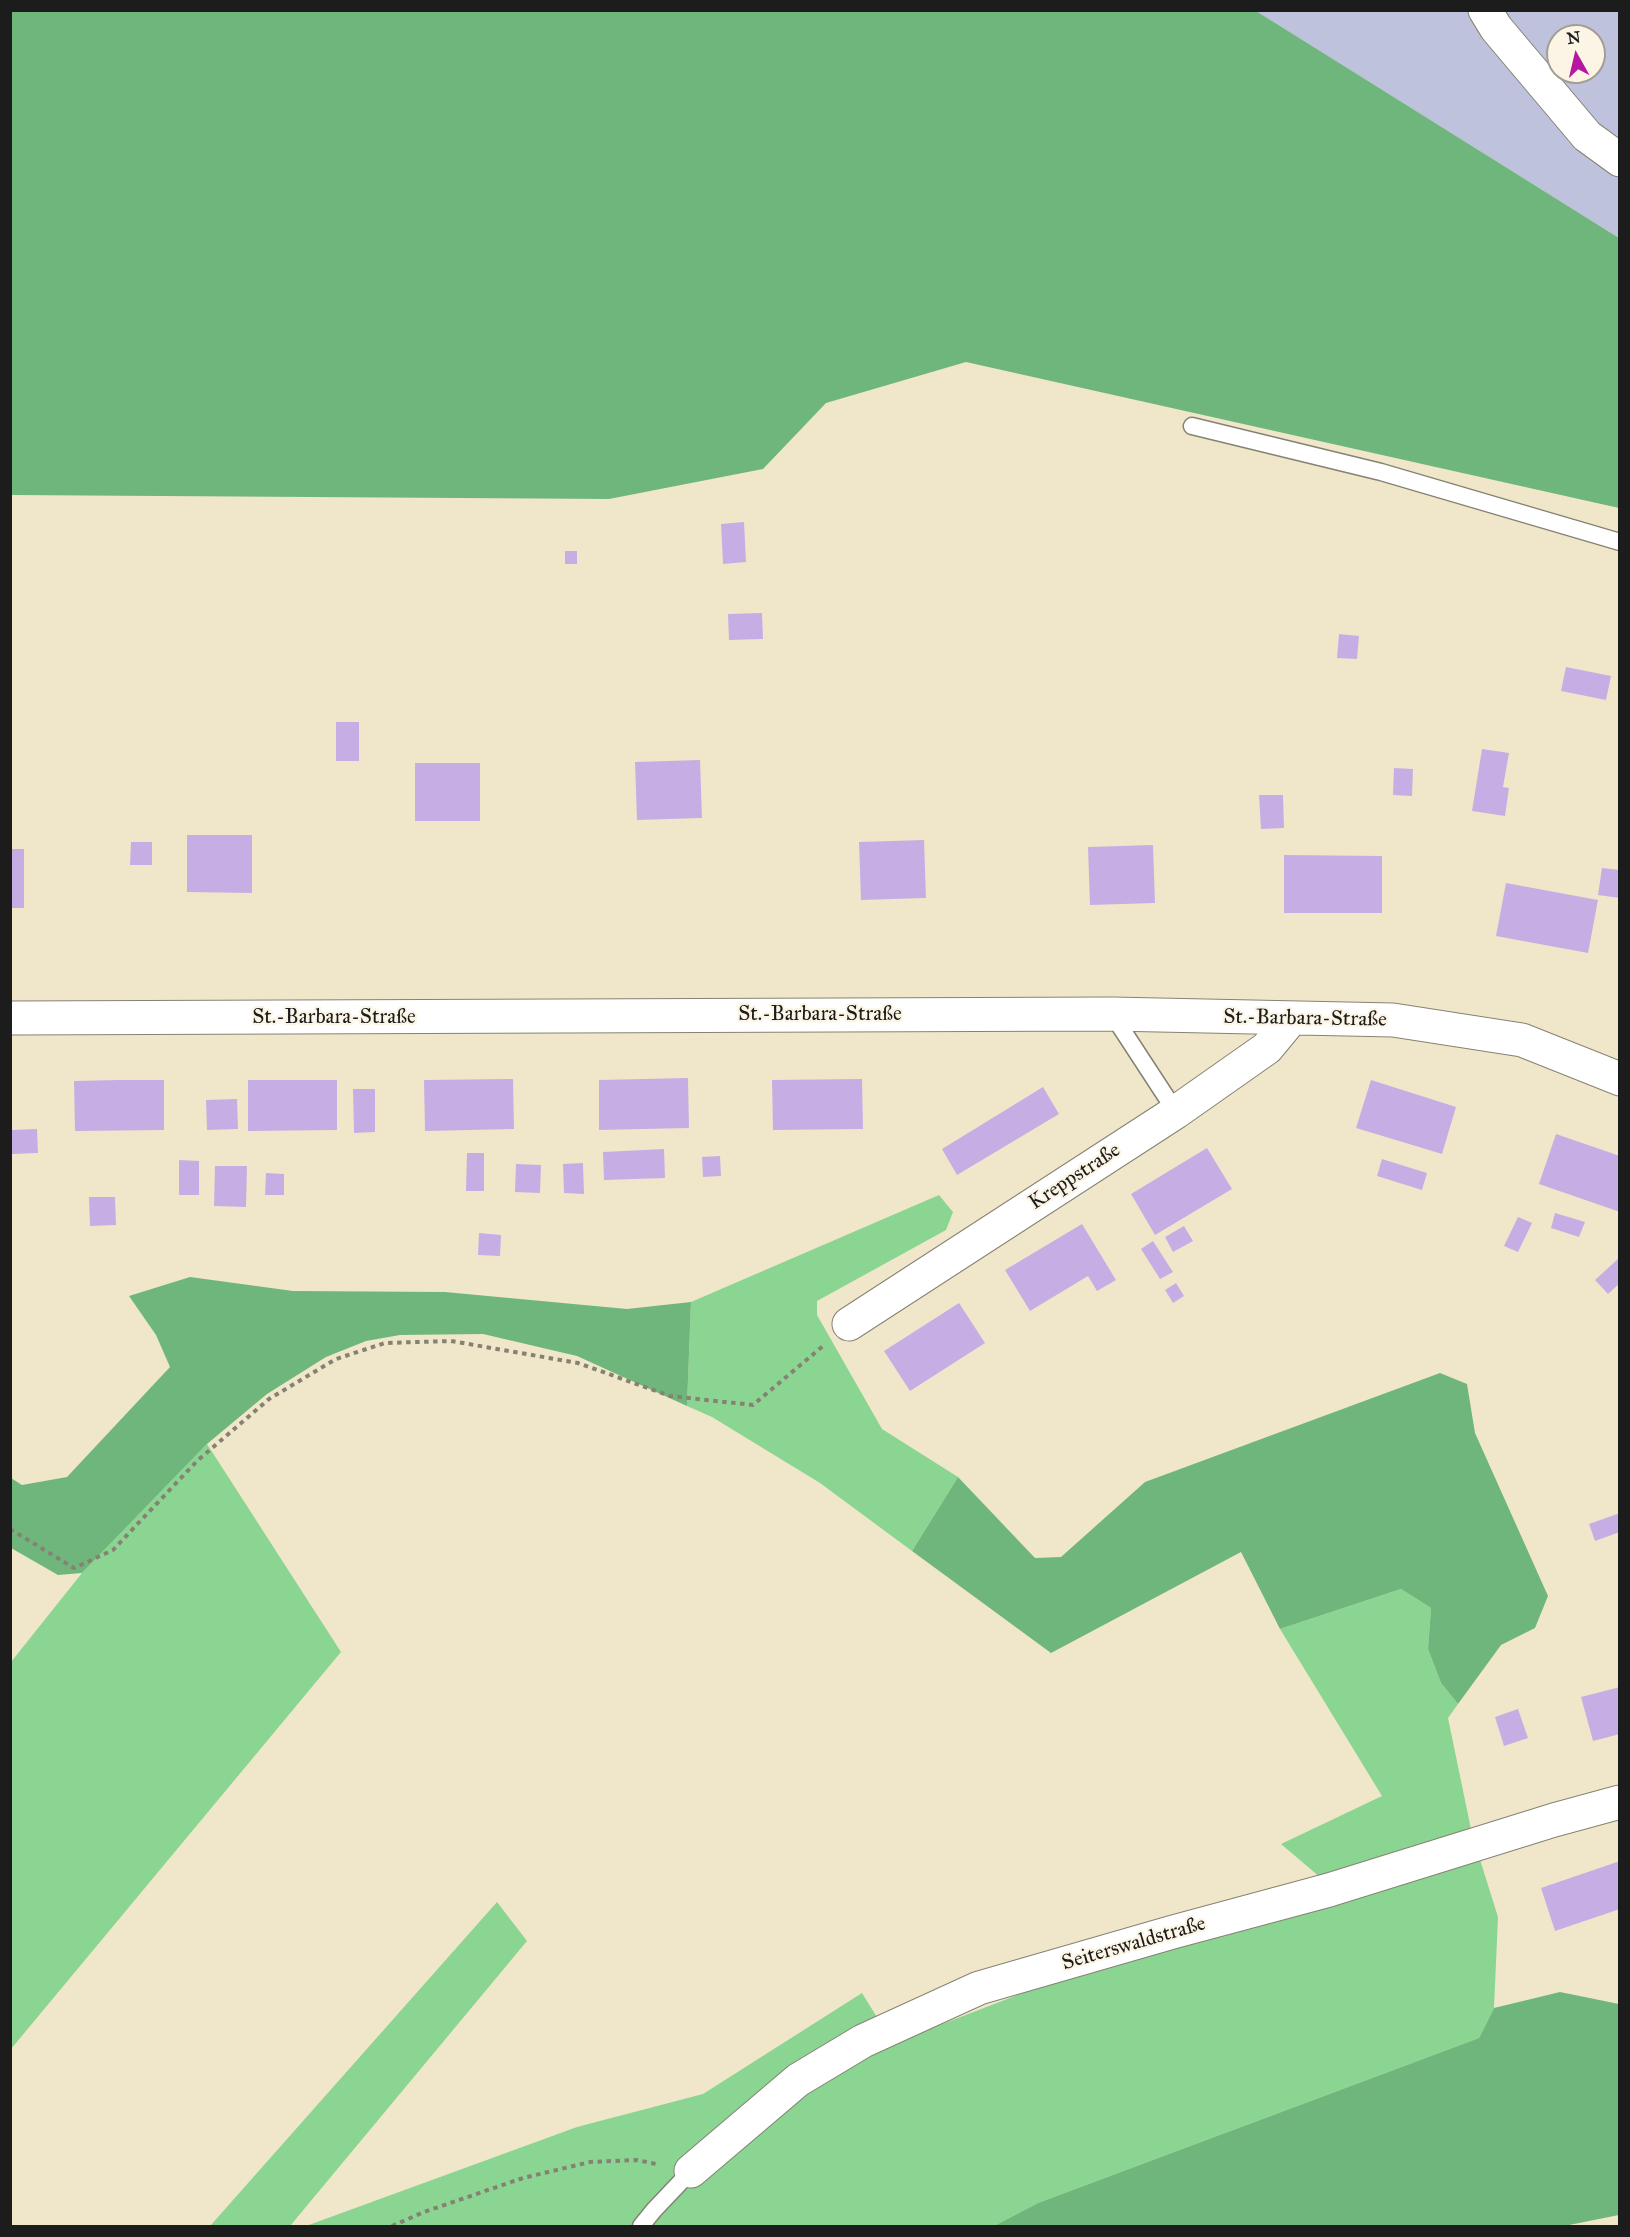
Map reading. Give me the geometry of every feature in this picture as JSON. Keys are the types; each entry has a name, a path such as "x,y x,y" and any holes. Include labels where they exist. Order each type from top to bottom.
{"street":[{"path":"1485,10 1496,28 1587,136 1620,160"},
{"name":"St.-Barbara-Straße","path":"10,1018 1112,1014 1393,1020 1522,1040 1620,1079"},
{"name":"Kreppstraße","path":"849,1324 1176,1112 1267,1048 1291,1019"},
{"name":"Seiterswaldstraße","path":"691,2172 798,2080 864,2041 979,1988 1329,1890 1554,1820 1620,1802"}],"lane":[{"path":"1192,426 1381,472 1620,542"},
{"path":"1112,1014 1176,1112"},
{"path":"641,2226 691,2172"}],"path":[{"path":"10,1529 74,1568 113,1550 197,1461 269,1399 336,1359 386,1343 450,1341 578,1363 670,1396 753,1405 849,1324"},
{"path":"392,2226 424,2212 523,2178 590,2162 637,2160 691,2172"}],"shaded area":[{"path":"1256,11 1619,11 1619,238"}],"green space":[{"path":"11,10 1256,11 1619,238 1619,508 966,362 826,403 763,469 609,499 11,495"},
{"path":"939,1195 953,1212 946,1230 817,1301 817,1315 882,1429 958,1477 912,1551 820,1483 712,1417 687,1406 691,1302"},
{"path":"190,1277 293,1291 445,1292 627,1309 691,1302 687,1406 577,1356 483,1334 400,1335 366,1341 326,1357 267,1394 207,1444 82,1573 58,1575 11,1548 11,1478 22,1485 67,1477 170,1367 156,1335 129,1296"},
{"path":"1440,1373 1467,1384 1475,1433 1548,1596 1535,1628 1501,1645 1458,1704 1441,1683 1428,1649 1431,1608 1401,1589 1280,1629 1241,1552 1051,1653 912,1551 958,1477 1035,1558 1061,1557 1145,1482"},
{"path":"207,1444 341,1652 11,2049 11,1662 82,1573"},
{"path":"1401,1589 1431,1608 1428,1649 1441,1683 1458,1704 1448,1718 1472,1834 1498,1917 1494,2008 1479,2038 1038,2203 994,2226 306,2226 577,2127 703,2094 862,1993 893,2043 1321,1878 1281,1844 1382,1796 1280,1629"},
{"path":"497,1902 527,1941 290,2226 210,2226"},
{"path":"1560,1992 1619,2004 1619,2215 1564,2226 994,2226 1038,2203 1479,2038 1494,2008"}],"building":[{"path":"744,522 746,562 723,564 721,524"},
{"path":"565,551 577,551 577,564 565,564"},
{"path":"762,613 763,639 729,640 728,614"},
{"path":"1339,634 1359,636 1357,659 1337,658"},
{"path":"1566,667 1611,676 1606,700 1561,691"},
{"path":"336,722 359,722 359,761 336,761"},
{"path":"1482,749 1509,753 1503,787 1509,788 1505,816 1472,811"},
{"path":"700,760 702,818 637,820 635,762"},
{"path":"415,763 480,763 480,821 415,821"},
{"path":"1394,768 1413,769 1412,796 1393,795"},
{"path":"1259,795 1283,795 1284,828 1261,829"},
{"path":"187,835 252,835 252,893 187,892"},
{"path":"924,840 926,898 861,900 859,842"},
{"path":"131,842 152,842 152,865 130,865"},
{"path":"1153,845 1155,903 1090,905 1088,847"},
{"path":"10,849 24,849 24,908 10,908"},
{"path":"1284,855 1382,856 1382,913 1284,913"},
{"path":"1602,868 1620,870 1620,898 1598,895"},
{"path":"1506,883 1598,900 1588,953 1496,936"},
{"path":"688,1078 689,1128 599,1130 599,1080"},
{"path":"513,1079 514,1129 425,1131 424,1080"},
{"path":"862,1079 863,1129 773,1130 772,1080"},
{"path":"164,1080 164,1130 75,1131 74,1081"},
{"path":"248,1080 337,1080 337,1130 248,1131"},
{"path":"1371,1080 1456,1107 1442,1154 1356,1128"},
{"path":"1043,1087 1059,1114 957,1175 942,1149"},
{"path":"353,1089 375,1089 375,1132 354,1133"},
{"path":"237,1099 238,1129 207,1130 206,1100"},
{"path":"37,1129 38,1153 12,1154 11,1130"},
{"path":"1556,1134 1620,1156 1620,1212 1539,1184"},
{"path":"1207,1148 1232,1189 1155,1235 1131,1194"},
{"path":"664,1149 665,1178 604,1180 603,1152"},
{"path":"467,1153 484,1153 484,1191 466,1191"},
{"path":"720,1156 721,1176 703,1177 702,1157"},
{"path":"1382,1159 1427,1173 1422,1190 1377,1176"},
{"path":"179,1160 199,1161 199,1195 179,1195"},
{"path":"583,1163 584,1194 564,1193 563,1164"},
{"path":"516,1164 541,1165 540,1193 515,1192"},
{"path":"215,1166 247,1166 246,1207 214,1206"},
{"path":"266,1173 284,1174 284,1195 265,1195"},
{"path":"89,1197 115,1197 116,1225 90,1226"},
{"path":"1555,1213 1585,1222 1579,1237 1551,1228"},
{"path":"1518,1217 1532,1223 1518,1252 1504,1246"},
{"path":"1082,1224 1116,1280 1097,1291 1088,1276 1030,1311 1005,1270"},
{"path":"1184,1226 1193,1241 1173,1252 1165,1237"},
{"path":"479,1233 501,1235 500,1256 478,1255"},
{"path":"1153,1241 1173,1272 1160,1279 1141,1249"},
{"path":"1620,1257 1620,1283 1608,1294 1595,1280"},
{"path":"1176,1283 1184,1296 1173,1303 1165,1290"},
{"path":"959,1303 985,1343 910,1391 884,1351"},
{"path":"1620,1513 1620,1532 1595,1541 1589,1524"},
{"path":"1620,1687 1620,1734 1593,1741 1581,1697"},
{"path":"1518,1709 1528,1738 1504,1746 1495,1717"},
{"path":"1620,1861 1620,1909 1555,1931 1541,1888"}]}
